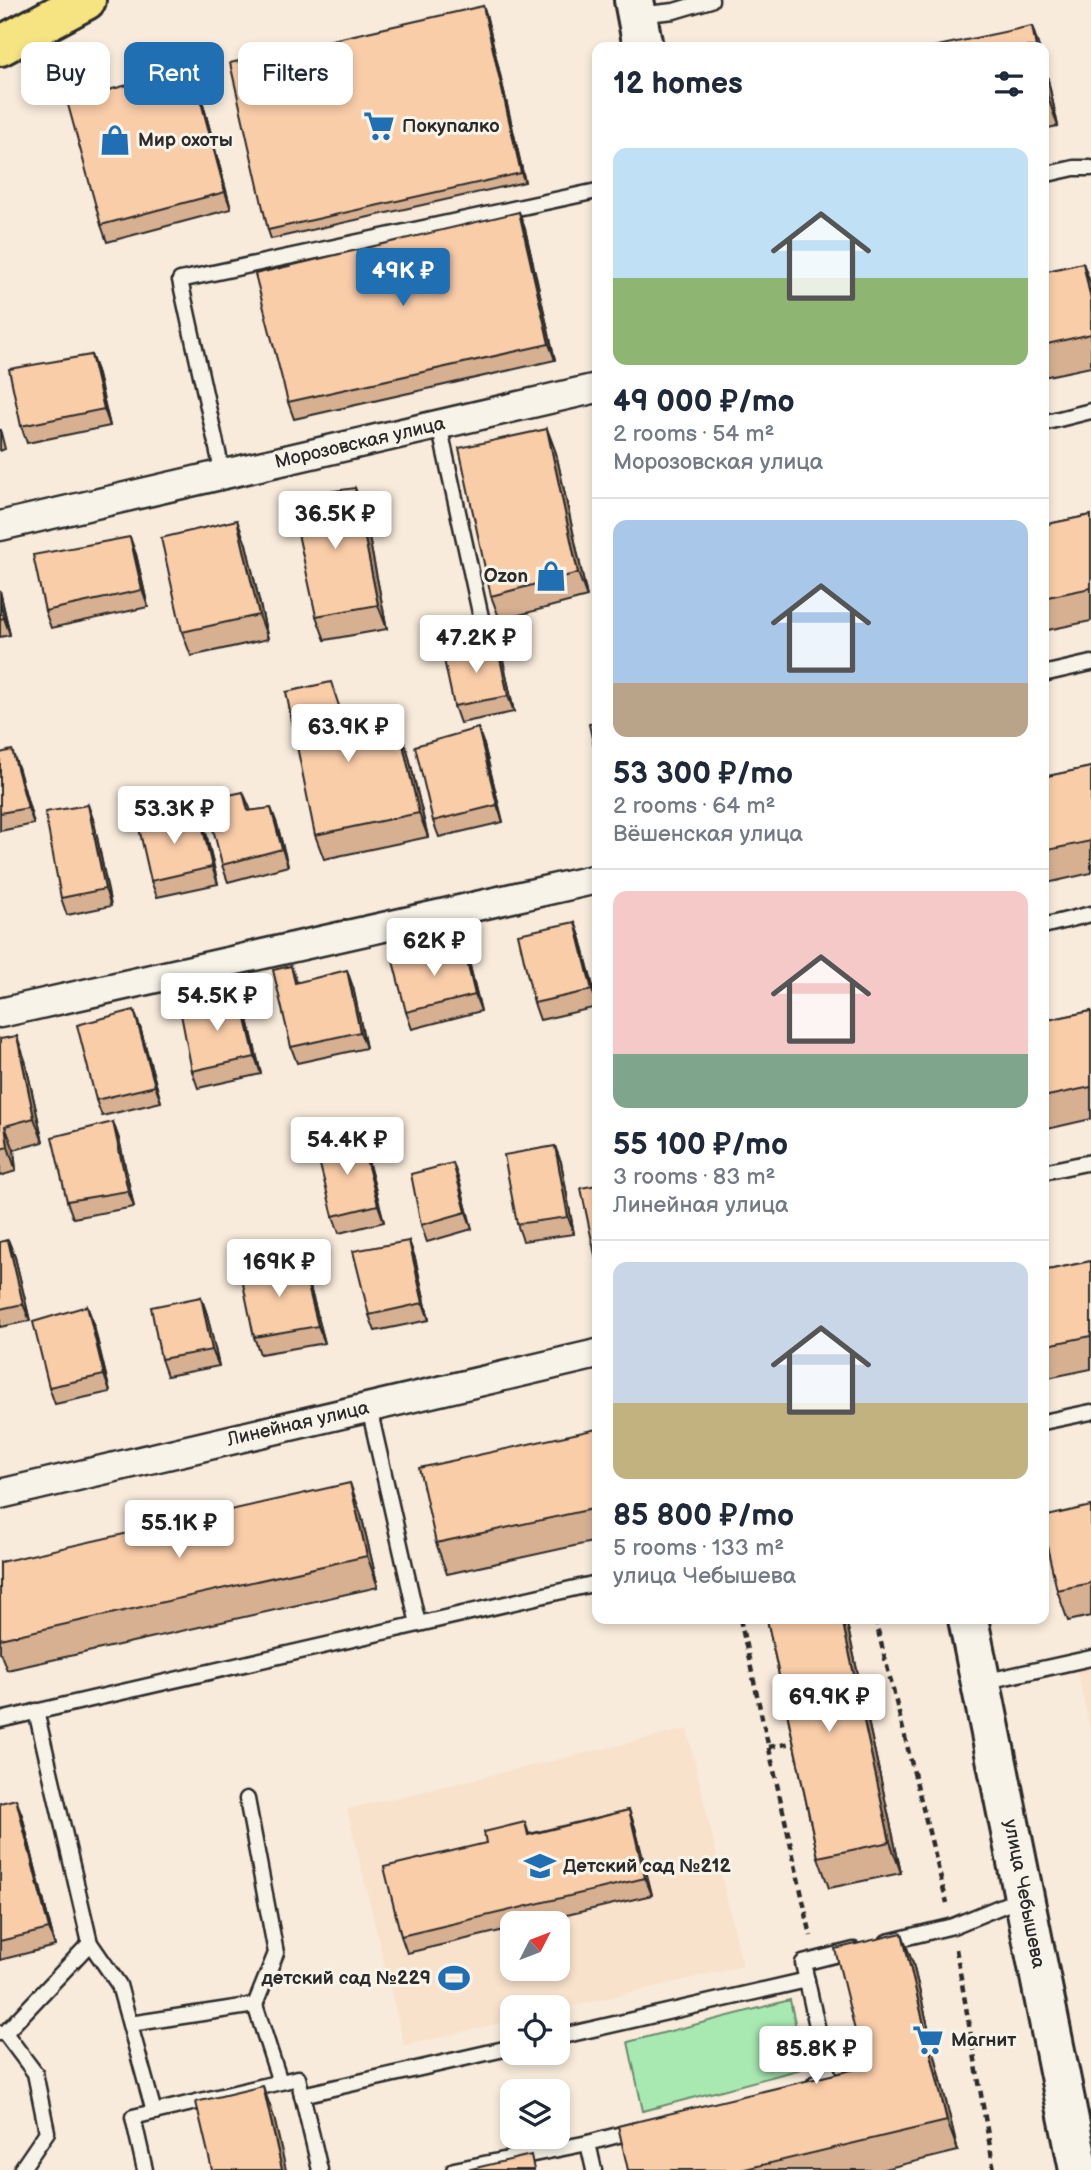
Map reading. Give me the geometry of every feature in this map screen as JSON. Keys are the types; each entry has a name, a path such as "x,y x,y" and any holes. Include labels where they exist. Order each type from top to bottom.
{"highway":[{"path":"0,46 86,0"}],"street":[{"name":"Морозовская улица","path":"0,526 592,389"},
{"path":"0,1013 592,880"},
{"name":"Линейная улица","path":"0,1494 592,1355"},
{"name":"улица Чебышева","path":"969,1624 1079,2170"}],"lane":[{"path":"638,21 711,0"},
{"path":"1049,174 1074,168 1091,168"},
{"path":"223,475 180,280 592,192"},
{"path":"1049,422 1091,411"},
{"path":"439,425 484,631"},
{"path":"1049,673 1091,663"},
{"path":"1049,924 1091,914"},
{"path":"1049,1171 1091,1161"},
{"path":"369,1408 418,1624"},
{"path":"1049,1421 1091,1412"},
{"path":"0,1720 592,1584"},
{"path":"982,1682 1091,1658"},
{"path":"36,1711 90,1943 119,1985 154,2112"},
{"path":"247,1799 276,1953 255,2005 280,2082"},
{"path":"803,2087 829,2080 803,1963 953,1926 1025,1897"},
{"path":"22,2170 47,2132 35,2073 2,2033 90,1943"},
{"path":"570,2034 807,1980"},
{"path":"130,2024 255,2005"},
{"path":"302,2095 500,2050"},
{"path":"145,2170 133,2117 298,2078 320,2170"},
{"path":"454,2170 588,2143 655,2125"},
{"path":"588,2143 594,2170"}],"path":[{"path":"741,1624 817,1959"},
{"path":"876,1624 953,1926 994,2170"},
{"path":"769,1748 798,1742"}],"shaded area":[{"path":"1091,1663 1091,1735 1076,1666"},
{"name":"Детский сад №212","path":"687,1729 743,1966 570,2007 570,1995 500,1995 500,2023 404,2046 347,1809"}],"green space":[{"path":"790,2000 805,2068 643,2111 628,2042"}],"building":[{"name":"Покупалко","path":"483,6 521,173 268,230 240,105 353,105 353,42 323,42"},
{"path":"1032,26 1035,42 957,42"},
{"name":"Покупалко","path":"238,61 238,98 230,63"},
{"path":"124,86 124,105 202,105 225,192 101,225 68,105 110,105 110,90"},
{"path":"519,212 549,344 288,402 255,274"},
{"path":"1083,263 1091,300 1091,334 1049,344 1049,271"},
{"path":"91,355 104,409 21,426 9,369"},
{"path":"547,429 578,573 491,596 459,448"},
{"path":"355,488 378,605 316,616 290,497"},
{"path":"1091,515 1091,588 1049,597 1049,524"},
{"path":"237,520 259,615 182,632 161,538"},
{"path":"130,537 142,590 45,611 33,555"},
{"path":"0,602 4,618 0,619"},
{"path":"497,644 508,696 454,706 443,655"},
{"path":"331,682 340,709 359,706 366,736 399,728 419,813 315,835 286,692"},
{"path":"478,728 497,805 433,821 415,746"},
{"path":"12,750 28,808 0,813 0,753"},
{"path":"1091,767 1091,841 1049,850 1049,776"},
{"path":"243,792 248,811 271,808 282,849 222,865 206,800"},
{"path":"88,805 105,889 61,898 45,812"},
{"path":"167,813 172,822 200,816 212,867 151,881 137,819"},
{"path":"575,922 592,990 534,1003 518,934"},
{"path":"463,945 475,995 406,1012 393,961"},
{"path":"291,966 295,983 347,970 360,1032 291,1047 273,970"},
{"path":"240,994 255,1057 192,1071 180,1009"},
{"path":"134,1010 155,1086 96,1100 77,1025"},
{"path":"1091,1011 1091,1087 1049,1096 1049,1020"},
{"path":"17,1036 34,1118 5,1126 8,1147 0,1149 0,1039"},
{"path":"113,1122 128,1191 67,1201 52,1137"},
{"path":"360,1136 378,1205 333,1216 316,1149"},
{"path":"555,1146 568,1217 517,1224 504,1155"},
{"path":"453,1163 466,1212 421,1225 411,1174"},
{"path":"592,1186 592,1241 581,1188"},
{"path":"8,1240 23,1304 0,1309 0,1242"},
{"path":"409,1241 423,1303 369,1315 353,1251"},
{"path":"301,1259 318,1326 254,1337 241,1274"},
{"path":"1091,1261 1091,1336 1049,1345 1049,1270"},
{"path":"201,1297 212,1350 161,1359 151,1307"},
{"path":"87,1306 104,1375 49,1387 33,1322"},
{"path":"592,1430 592,1509 436,1543 419,1468"},
{"path":"350,1483 367,1556 0,1639 0,1562"},
{"path":"1091,1506 1091,1583 1057,1590 1049,1555 1049,1516"},
{"path":"768,1624 843,1624 890,1842 818,1857"},
{"path":"16,1799 49,1929 0,1941 0,1803"},
{"path":"629,1810 645,1878 401,1936 384,1867 486,1843 484,1832 525,1822 528,1835"},
{"path":"902,1933 947,2121 741,2170 628,2170 618,2126 864,2067 835,1949"},
{"path":"263,2086 282,2170 212,2170 196,2102"},
{"path":"531,2155 534,2170 467,2170"}],"place":[{"name":"Покупалко","path":"379,126"},
{"name":"Мир охоты","path":"115,140"},
{"name":"Ozon","path":"551,576"},
{"name":"Детский сад №212","path":"540,1866"},
{"name":"детский сад №229","path":"454,1978"},
{"name":"Магнит","path":"928,2040"}]}
